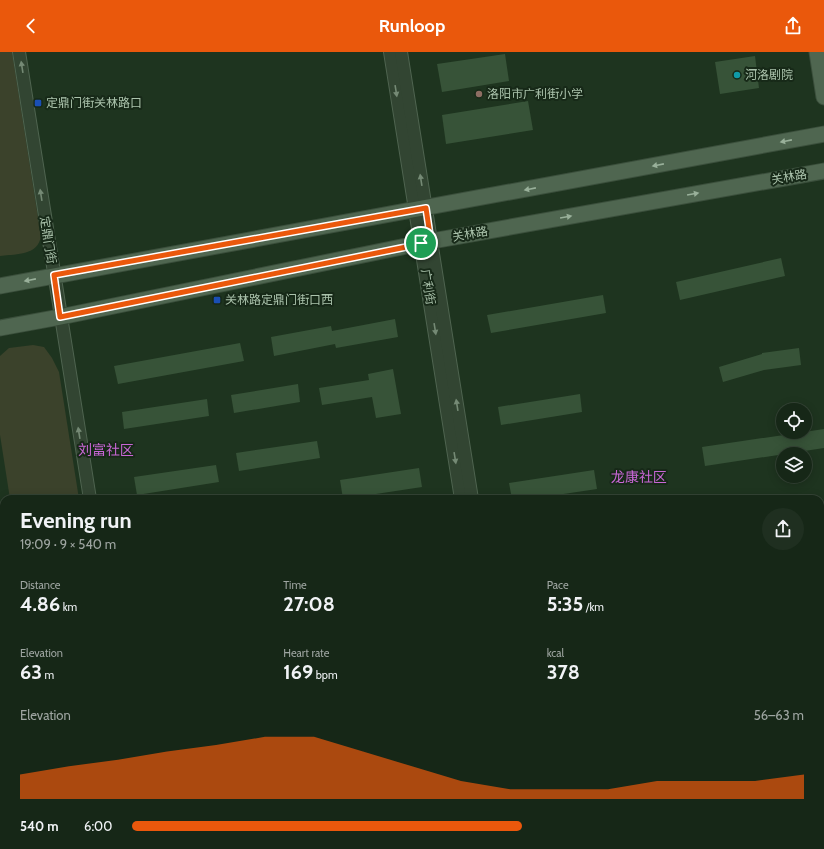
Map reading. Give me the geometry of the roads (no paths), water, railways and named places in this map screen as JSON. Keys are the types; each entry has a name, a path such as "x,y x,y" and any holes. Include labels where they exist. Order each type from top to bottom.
{"main road":[{"path":"817,52 824,97"},
{"path":"0,286 824,134"},
{"name":"关林路","path":"0,328 426,242 824,171"}],"street":[{"name":"定鼎门街","path":"20,52 60,317 89,495"},
{"name":"广利街","path":"390,52 471,495"},
{"name":"广利街","path":"401,52 420,209"},
{"name":"广利街","path":"426,242 460,495"}],"place":[{"name":"河洛剧院","path":"737,75"},
{"name":"洛阳市广利街小学","path":"479,94"},
{"name":"定鼎门街关林路口","path":"38,103"},
{"name":"关林路定鼎门街口西","path":"217,300"}],"district":[{"name":"刘富社区","path":"106,450"},
{"name":"龙康社区","path":"639,477"}]}
